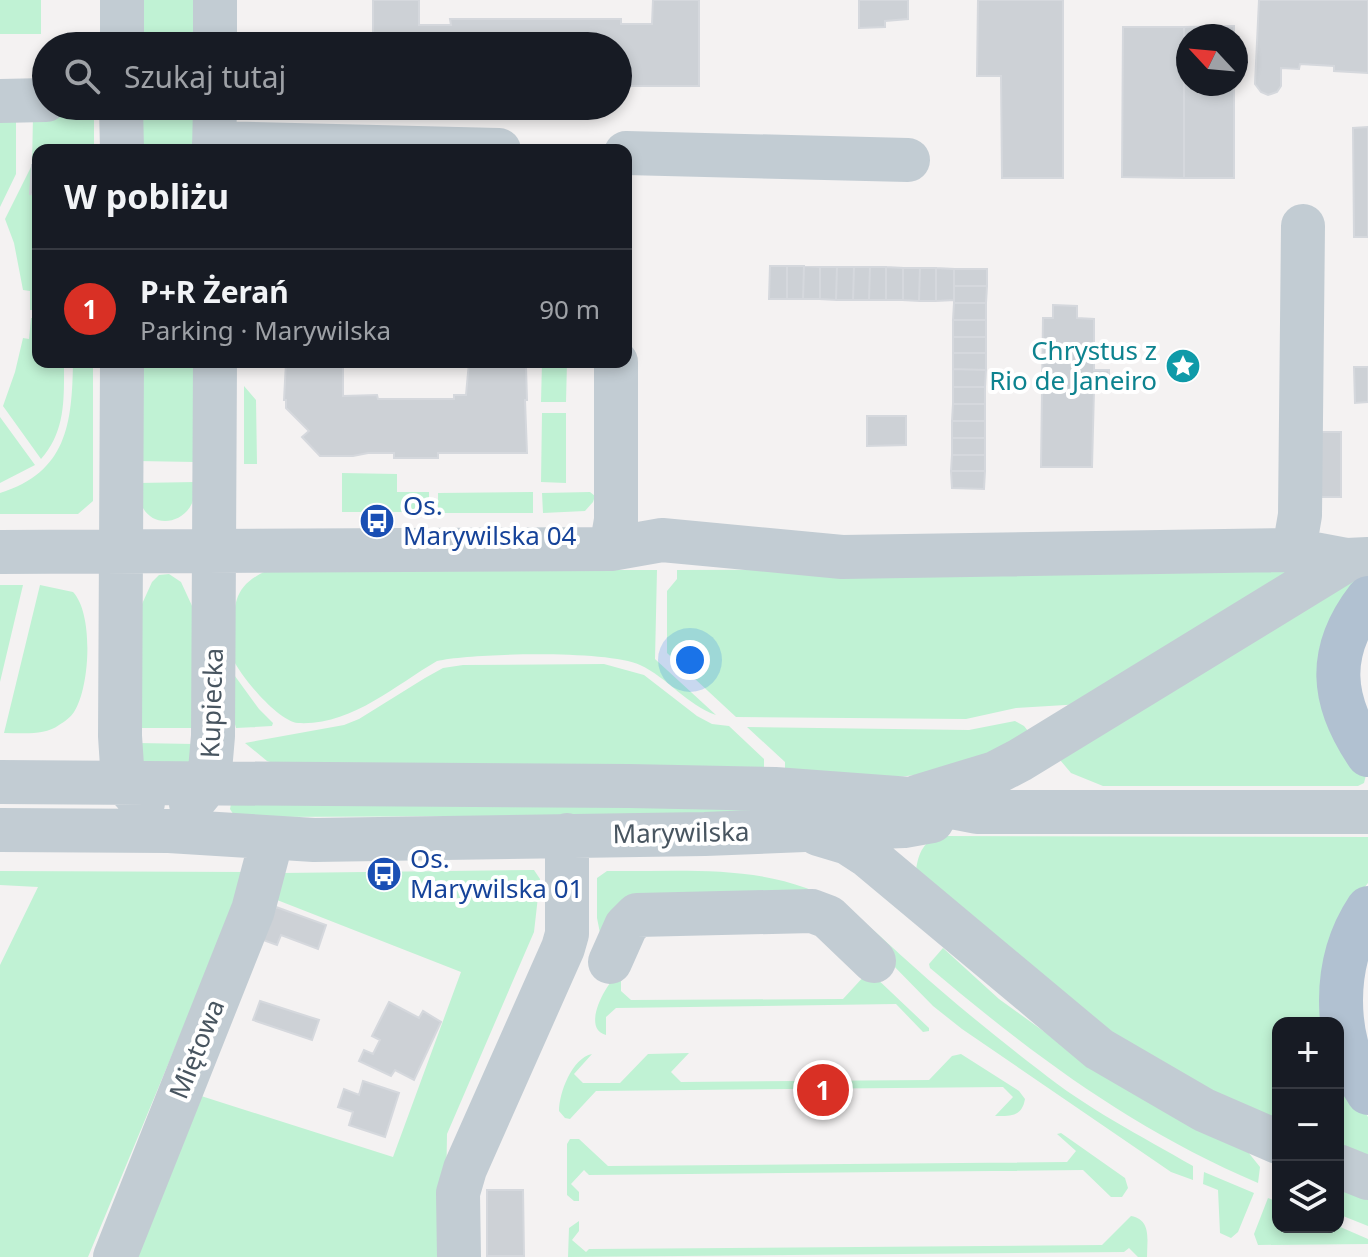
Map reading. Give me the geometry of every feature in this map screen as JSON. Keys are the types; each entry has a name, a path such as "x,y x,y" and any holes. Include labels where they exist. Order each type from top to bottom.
{"main road":[{"path":"1368,598 1353,617 1337,669 1339,696 1345,716 1368,755"},
{"path":"1368,908 1352,942 1343,973 1340,1003 1343,1033 1351,1061 1368,1093"}],"street":[{"path":"122,0 122,32"},
{"path":"215,0 215,32"},
{"path":"0,101 32,100"},
{"path":"121,120 122,144"},
{"path":"214,133 398,144"},
{"path":"632,153 908,160"},
{"path":"1294,550 1300,515 1303,226"},
{"path":"122,368 120,736 123,781 169,831"},
{"name":"Kupiecka","path":"169,831 209,782 213,736 215,368"},
{"path":"611,549 616,520 616,368"},
{"path":"0,552 611,549 662,540 842,557 1294,550 1357,559"},
{"path":"910,799 995,773 1020,760 1357,559"},
{"name":"Marywilska","path":"0,782 775,789 910,799 977,812"},
{"name":"Marywilska","path":"0,830 169,831 314,840 904,826 977,812 1368,812"},
{"path":"796,830 833,838 868,856 1099,1049 1204,1110 1272,1139"},
{"path":"459,1257 458,1193 465,1169 567,934 567,835"},
{"name":"Miętowa","path":"115,1257 253,910 272,838"},
{"path":"610,962 626,926 637,915 812,911 828,917 874,961"},
{"path":"1344,1168 1368,1178"}],"green space":[{"path":"0,0 41,0 41,32 0,34"},
{"path":"140,0 195,0 195,32 139,32"},
{"path":"0,115 16,115 16,174 0,207"},
{"path":"33,120 94,120 94,144 32,144"},
{"path":"139,120 195,120 195,144 139,144"},
{"path":"32,165 32,310 30,291 23,290 14,243 5,219"},
{"path":"32,318 32,368 64,368 62,414 55,437 41,459 3,406 23,338 29,339"},
{"path":"73,368 93,368 93,501 78,514 0,514 0,493 22,484 52,459 61,443 71,406"},
{"path":"138,368 195,368 195,462 137,461"},
{"path":"542,368 567,368 566,402 541,402"},
{"path":"244,386 256,400 257,464 244,464"},
{"path":"542,413 566,413 566,483 541,482"},
{"path":"0,417 35,465 0,483"},
{"path":"342,473 397,474 397,492 429,492 429,512 342,512"},
{"path":"196,482 190,507 173,520 153,518 139,496 138,483"},
{"path":"533,492 533,513 438,513 438,493"},
{"path":"590,492 595,496 585,511 543,513 542,493"},
{"path":"268,570 657,570 655,659 716,715 696,705 640,665 600,657 540,654 437,661 354,711 336,718 298,723 281,715 261,697 232,656 238,595 249,582"},
{"path":"677,570 1292,570 1082,704 1016,708 966,719 736,717 667,653 667,591 677,579"},
{"path":"169,574 181,582 193,608 195,728 139,728 142,604 152,582 159,575"},
{"path":"1359,577 1350,600 1366,775 1364,783 1358,786 1103,786 1071,773 1055,754"},
{"path":"0,585 23,585 0,682"},
{"path":"40,585 73,592 80,602 87,633 84,686 73,714 53,729 4,733"},
{"path":"604,664 644,675 697,716 712,724 729,726 764,759 764,767 276,764 267,761 245,743 344,725 443,668 463,665"},
{"path":"232,672 273,723 272,726 236,728 231,709"},
{"path":"1015,721 1032,736 960,765 901,777 785,769 785,762 747,727 969,730"},
{"path":"138,743 194,744 194,764 141,768"},
{"path":"763,801 763,815 235,817 230,809 231,804"},
{"path":"942,836 1368,837 1368,883 1357,897 1329,1017 1272,1017 1272,1126 1131,1051 916,870 923,848"},
{"path":"534,870 540,879 534,932 447,1134 445,1257 131,1257 198,1095 393,1157 461,972 272,898 282,873"},
{"path":"0,871 248,872 88,1257 0,1257 0,965 38,887 0,885"},
{"path":"607,871 733,873 782,881 822,895 863,922 959,1006 1057,1084 1193,1166 1193,1180 1171,1172 962,1029 933,1006 838,909 600,933 597,878"},
{"path":"943,948 999,999 1089,1064 1248,1152 1260,1167 1258,1183 1168,1139 1126,1114 1007,1031 930,968 929,964"},
{"path":"621,972 621,991 631,1000 843,999 866,974 872,974 929,1031 923,1032 896,1004 616,1008 606,1017 606,1035 595,1024 598,1004 609,984"},
{"path":"689,1053 671,1072 681,1082 929,1080 952,1056 961,1054 1019,1091 1025,1099 1018,1112 995,1116 1013,1097 1003,1087 596,1091 570,1119 559,1111 568,1077 585,1057 592,1054 574,1074 583,1083 620,1083 648,1054"},
{"path":"1344,1073 1368,1117 1368,1165 1344,1155"},
{"path":"1061,1133 1125,1178 1128,1188 1122,1197 1111,1197 1083,1170 589,1175 584,1170 571,1184 579,1192 579,1201 567,1195 567,1144 570,1139 579,1139 608,1166 1067,1162 1076,1151 1057,1134"},
{"path":"1204,1172 1254,1193 1238,1232 1231,1238 1220,1233 1218,1190 1203,1184"},
{"path":"1344,1190 1368,1200 1368,1226 1344,1216"},
{"path":"1268,1198 1272,1200 1272,1233 1344,1233 1344,1229 1368,1239 1368,1244 1258,1245 1254,1234"},
{"path":"1131,1216 1138,1218 1145,1226 1147,1257 1138,1257 1129,1248 1124,1252 568,1257 569,1228 579,1221 579,1231 572,1240 586,1252 589,1249 1102,1245"}],"building":[{"path":"373,0 419,0 419,25 451,25 450,19 621,19 621,24 652,24 653,0 699,0 699,86 632,86 632,32 373,32"},
{"path":"859,0 908,0 908,19 885,21 885,27 859,28"},
{"path":"978,0 1063,0 1063,178 1002,178 1001,76 977,76"},
{"path":"1259,0 1368,0 1368,73 1334,71 1334,66 1300,64 1299,69 1281,68 1281,86 1277,92 1268,95 1261,92 1255,84"},
{"path":"1123,27 1176,27 1176,96 1184,96 1184,178 1122,177"},
{"path":"1184,96 1234,96 1234,178 1184,178"},
{"path":"1368,127 1368,237 1354,237 1353,128"},
{"path":"770,266 787,266 787,299 769,299"},
{"path":"787,266 804,266 803,299 787,299"},
{"path":"804,266 820,267 820,299 803,299"},
{"path":"820,267 837,267 836,300 820,299"},
{"path":"837,267 854,267 853,300 836,300"},
{"path":"854,267 870,267 869,300 853,300"},
{"path":"870,267 886,267 886,300 869,300"},
{"path":"886,267 903,268 903,300 886,300"},
{"path":"903,268 920,268 919,301 903,300"},
{"path":"920,268 936,268 936,301 919,301"},
{"path":"936,268 954,269 954,300 936,301"},
{"path":"954,269 987,269 987,286 954,286"},
{"path":"954,286 987,286 986,303 954,303"},
{"path":"954,303 986,303 986,320 953,320"},
{"path":"1053,305 1077,306 1077,318 1094,319 1094,370 1109,370 1109,390 1094,390 1092,467 1041,467 1043,318 1053,318"},
{"path":"953,320 986,320 986,337 953,337"},
{"path":"953,337 986,337 986,353 953,353"},
{"path":"953,353 986,353 986,370 953,369"},
{"path":"1354,367 1368,367 1368,402 1355,403"},
{"path":"286,368 343,368 343,396 454,399 454,395 466,395 468,368 526,368 527,453 438,453 438,458 394,458 394,453 320,456 302,437 309,431 286,408"},
{"path":"953,369 986,370 985,387 953,387"},
{"path":"953,387 985,387 985,404 953,404"},
{"path":"953,404 985,404 985,421 952,421"},
{"path":"867,416 906,416 906,445 867,446"},
{"path":"952,421 985,421 985,438 952,438"},
{"path":"1321,432 1341,432 1341,497 1321,497"},
{"path":"952,438 985,438 985,455 952,455"},
{"path":"952,455 985,455 985,471 951,471"},
{"path":"951,471 985,471 984,489 952,488"},
{"path":"276,907 326,925 318,949 281,935 277,945 263,940"},
{"path":"260,1001 319,1020 312,1040 253,1020"},
{"path":"389,1002 419,1018 423,1011 441,1022 414,1080 395,1070 391,1076 359,1061 364,1050 373,1054 380,1040 372,1036"},
{"path":"363,1081 399,1093 385,1137 349,1125 353,1112 338,1107 344,1089 359,1095"},
{"path":"487,1190 523,1190 524,1256 487,1256"}],"place":[{"name":"Chrystus z Rio de Janeiro","path":"1183,366"},
{"name":"Os. Marywilska 04","path":"377,521"},
{"name":"Os. Marywilska 01","path":"384,874"},
{"name":"P+R Żerań","path":"823,1090"}]}
